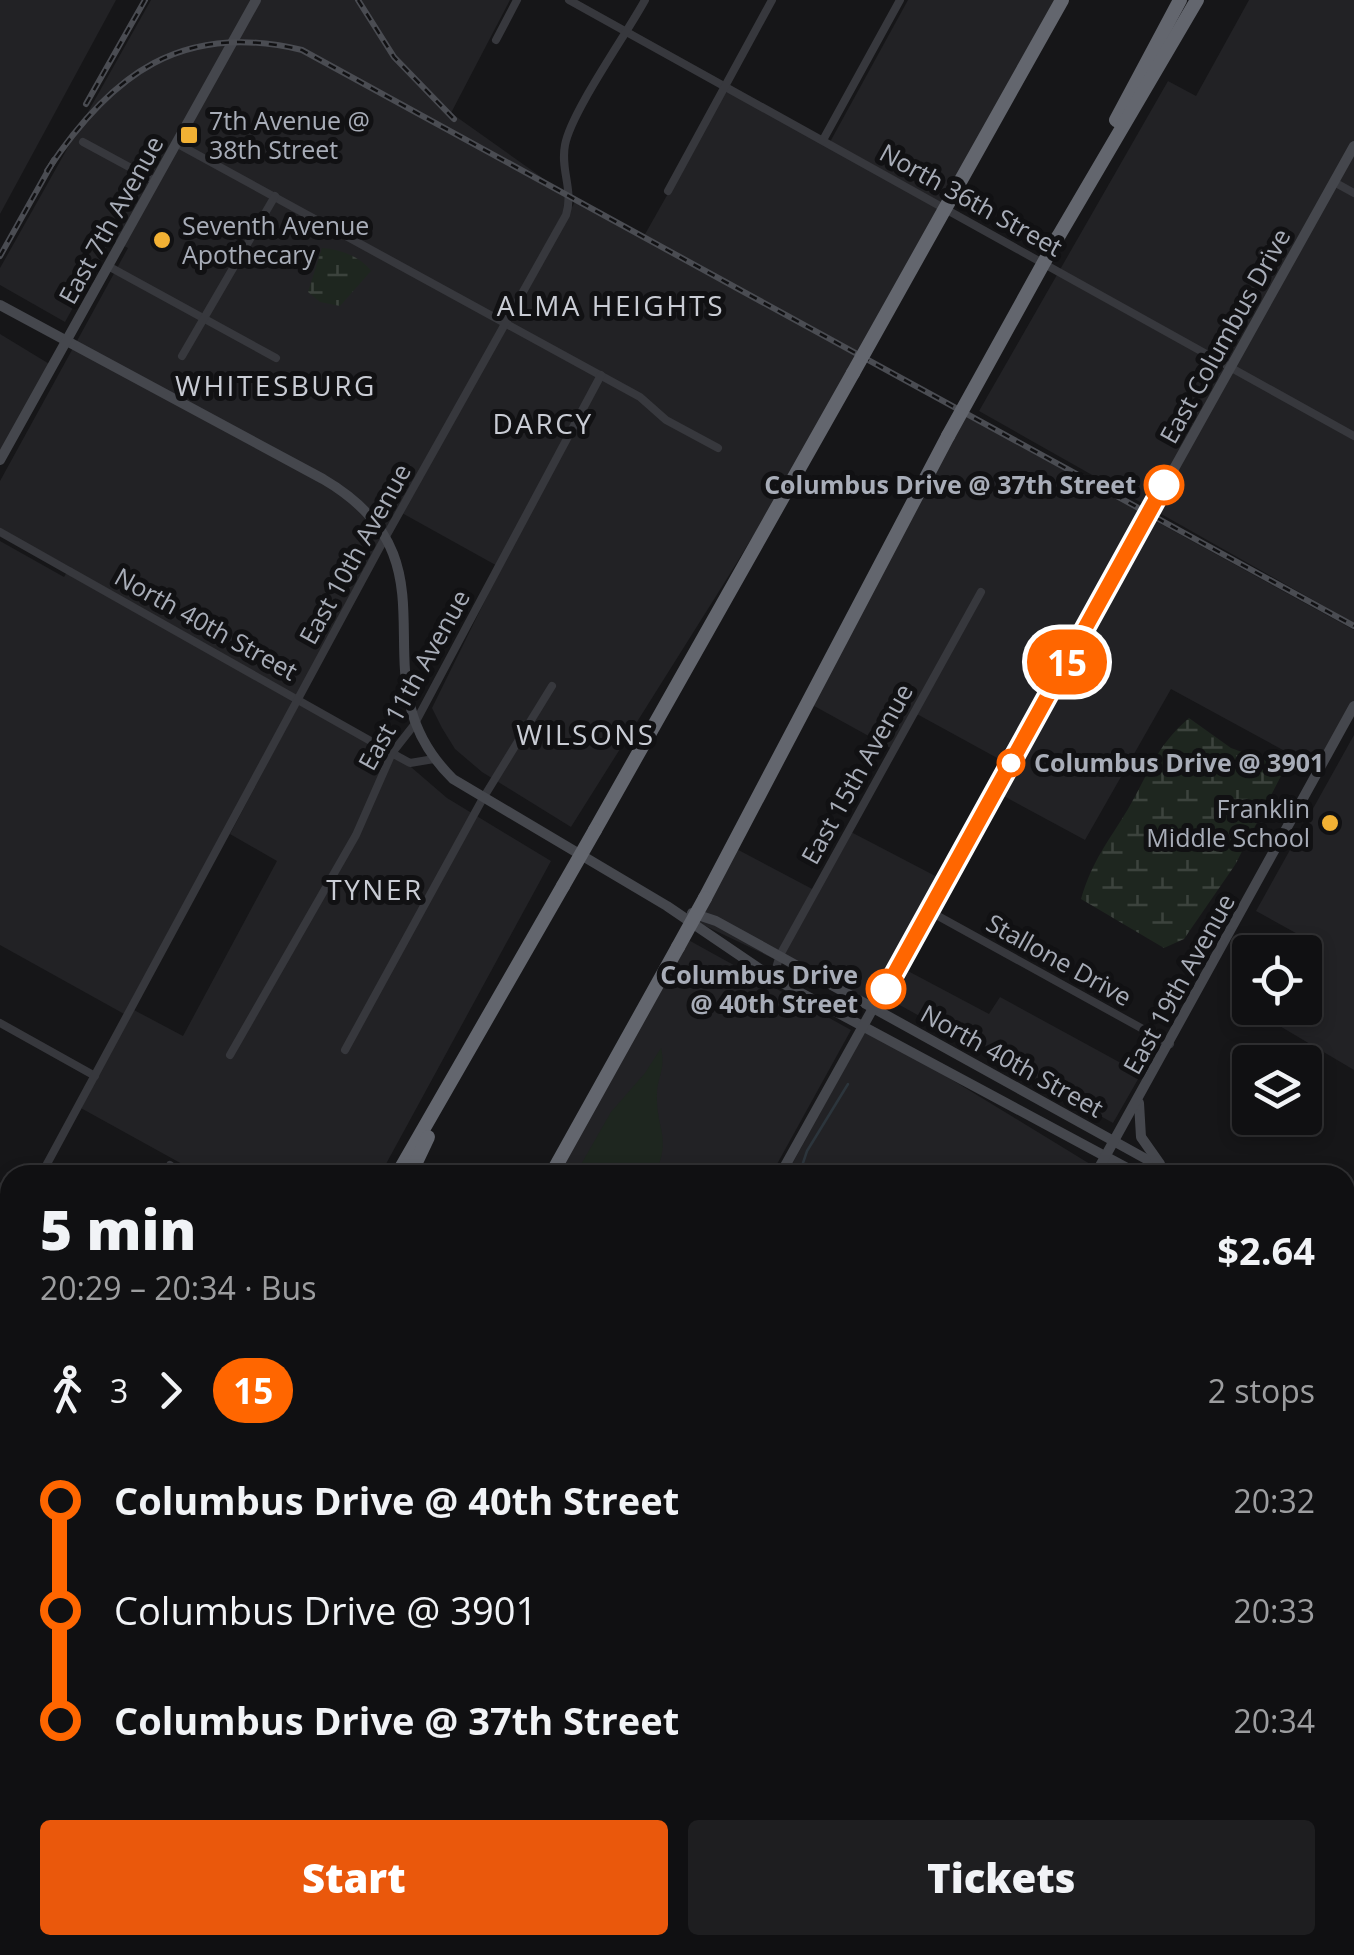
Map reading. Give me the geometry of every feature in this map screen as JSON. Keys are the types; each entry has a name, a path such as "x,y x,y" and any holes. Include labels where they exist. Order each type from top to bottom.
{"highway":[{"path":"404,1165 1061,0"},
{"path":"1058,237 1180,0"},
{"path":"554,1165 678,948 948,436 1058,237 1198,0"},
{"path":"415,1165 471,1046"}],"main road":[{"name":"East 7th Avenue","path":"0,460 256,0"},
{"name":"East Columbus Drive","path":"786,1165 1354,146"},
{"path":"0,305 342,490 386,537"},
{"name":"North 40th Street","path":"386,537 404,585 405,696 414,726 434,759 482,800 667,906 773,978 1124,1165"},
{"name":"East 19th Avenue","path":"1100,1165 1354,706"},
{"name":"North 40th Street","path":"667,906 716,921 876,1006 1157,1165"},
{"path":"1140,1097 1141,1137 1163,1165"}],"street":[{"path":"496,40 517,0"},
{"name":"North 36th Street","path":"568,0 1354,436"},
{"name":"East 10th Avenue","path":"46,1165 386,537 566,215 572,195 564,159 569,131 645,0"},
{"path":"668,191 772,0"},
{"path":"822,140 900,0"},
{"path":"82,142 155,181"},
{"path":"176,144 601,375 718,448"},
{"path":"1334,182 1354,192"},
{"path":"182,356 274,196"},
{"path":"108,266 276,358"},
{"name":"East 11th Avenue","path":"230,1055 356,835 392,753 414,726 601,375"},
{"name":"North 40th Street","path":"0,532 392,753"},
{"name":"East 15th Avenue","path":"773,978 780,955 981,592"},
{"path":"344,1050 482,800 552,686"},
{"path":"392,753 410,763 434,759"},
{"name":"Stallone Drive","path":"929,911 1170,1044"},
{"path":"0,1023 95,1076"}],"shaded area":[{"path":"0,0 116,0 0,214"},
{"path":"151,0 510,0 451,113 571,198 126,1015 0,945 0,541 64,577 70,567 0,529 0,481 128,248 111,239 65,322 0,285 0,268"},
{"path":"908,0 1062,0 946,208 830,142"},
{"path":"1249,0 1354,0 1354,623 979,411 1168,81 1196,96"},
{"path":"727,89 943,210 861,353 684,258 859,354 853,373 571,827 482,772 455,749 442,728 432,708 501,568 402,513 576,200 644,236"},
{"path":"0,334 51,365 0,458"},
{"path":"965,416 1147,515 1010,765 915,713 894,750 807,702"},
{"path":"1150,518 1354,630 1354,703 1318,769 1171,689 1085,840 998,793"},
{"path":"300,702 390,749 447,798 551,861 385,1165 184,1165 79,1107 134,1010 183,1036 277,861 230,834"},
{"name":"Franklin Middle School","path":"1354,735 1354,1070 1322,1051 1322,1045 1312,1045 1278,1025 1322,1025 1322,935 1299,935 1256,911"},
{"path":"851,832 945,881 874,1007 691,919 729,845 816,891"},
{"path":"683,937 851,1030 777,1165 556,1165"},
{"path":"908,971 989,1014 1000,997 1141,1074 1113,1123 896,1003"},
{"path":"867,1028 1090,1164 1090,1165 792,1165"}],"green space":[{"path":"322,248 350,255 371,271 340,306 320,302 308,292"},
{"path":"1189,718 1231,748 1272,763 1281,776 1235,865 1184,939 1164,948 1081,899 1096,862 1154,760"},
{"path":"661,1048 657,1107 663,1142 659,1165 581,1165 611,1112"}],"waterway":[{"path":"802,1165 848,1084"}],"railway":[{"path":"86,104 145,0"},
{"path":"358,0 394,57 454,119"},
{"path":"47,171 97,107 124,82 154,63 185,50 221,43 259,43 302,50 1354,626"},
{"path":"0,256 54,160"}],"bus line":[{"name":"15","path":"886,989 1164,485"}],"place":[{"name":"7th Avenue @ 38th Street","path":"189,135"},
{"name":"Seventh Avenue Apothecary","path":"162,240"},
{"name":"Columbus Drive @ 37th Street","path":"1164,485"},
{"name":"Columbus Drive @ 3901","path":"1011,763"},
{"name":"Franklin Middle School","path":"1330,823"},
{"name":"Columbus Drive @ 40th Street","path":"886,989"}],"district":[{"name":"ALMA HEIGHTS","path":"611,306"},
{"name":"WHITESBURG","path":"276,386"},
{"name":"DARCY","path":"543,424"},
{"name":"WILSONS","path":"586,735"},
{"name":"TYNER","path":"375,890"}]}
